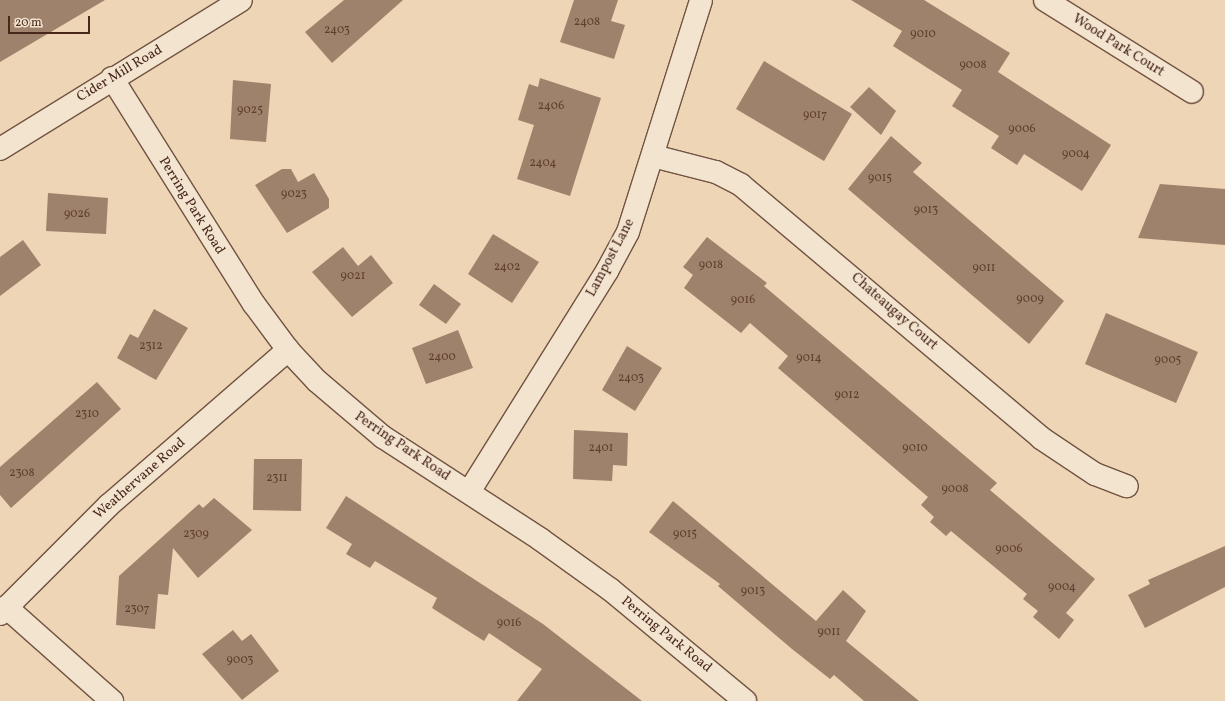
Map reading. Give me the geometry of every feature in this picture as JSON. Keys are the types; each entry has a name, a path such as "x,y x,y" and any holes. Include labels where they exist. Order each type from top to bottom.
{"street":[{"name":"Cider Mill Road","path":"0,149 112,78 241,0"},
{"name":"Lampost Lane","path":"469,492 607,271 628,232 701,0"},
{"name":"Wood Park Court","path":"1045,0 1192,92"},
{"name":"Perring Park Road","path":"112,78 213,243 288,350 346,408 383,437 469,492 611,590 745,701"},
{"name":"Chateaugay Court","path":"652,156 716,172 741,185 1041,438 1094,474 1127,486"},
{"name":"Weathervane Road","path":"3,611 109,505 288,350"},
{"path":"3,611 112,701"}],"building":[{"path":"0,0 105,0 0,62"},
{"path":"344,0 403,0 332,63 305,32"},
{"path":"574,0 618,0 611,21 625,25 614,59 560,42"},
{"path":"851,0 924,0 1010,53 998,72 1111,145 1082,191 1024,154 1017,165 991,148 999,136 952,106 962,90 893,46 902,31"},
{"path":"764,61 852,114 824,161 736,109"},
{"path":"540,78 601,98 570,196 517,179 534,125 518,120 529,84 538,87"},
{"path":"233,80 271,84 266,142 230,139"},
{"path":"869,87 896,111 881,135 850,107"},
{"path":"891,136 922,163 913,172 1064,301 1029,344 848,189"},
{"path":"282,169 291,169 298,182 314,173 329,199 329,208 287,233 255,185"},
{"path":"1160,184 1225,189 1225,245 1138,238"},
{"path":"48,193 108,198 106,234 46,231"},
{"path":"493,234 539,262 512,303 468,274"},
{"path":"707,237 767,283 764,286 997,483 990,490 1095,579 1066,613 1074,620 1059,639 1033,617 1038,611 1023,599 1027,594 951,531 946,536 930,522 934,517 921,505 928,497 778,368 788,356 750,323 741,333 684,288 693,275 683,267"},
{"path":"23,240 41,265 0,296 0,257"},
{"path":"343,247 358,266 371,255 393,283 352,317 312,272"},
{"path":"434,284 461,304 446,324 419,305"},
{"path":"154,309 188,328 156,380 117,358 130,334 138,338"},
{"path":"1106,313 1198,352 1176,403 1085,364"},
{"path":"458,330 473,368 426,384 412,348"},
{"path":"627,346 662,368 635,411 602,390"},
{"path":"97,382 121,409 11,508 0,495 0,467"},
{"path":"574,430 628,433 627,466 613,465 612,481 573,479"},
{"path":"254,459 302,459 301,511 253,510"},
{"path":"346,496 543,624 642,701 517,701 542,669 489,633 484,641 432,608 437,598 375,561 370,568 346,554 352,544 326,528"},
{"path":"214,498 252,530 198,578 173,548 168,595 158,594 155,629 116,625 119,576 199,504 203,508"},
{"path":"673,501 816,621 843,590 866,611 846,641 919,701 864,701 834,675 830,679 792,649 718,586 720,584 649,532"},
{"path":"1225,546 1225,587 1145,628 1128,595 1150,584 1148,580"},
{"path":"233,630 242,641 251,634 279,671 242,700 202,654"}]}
